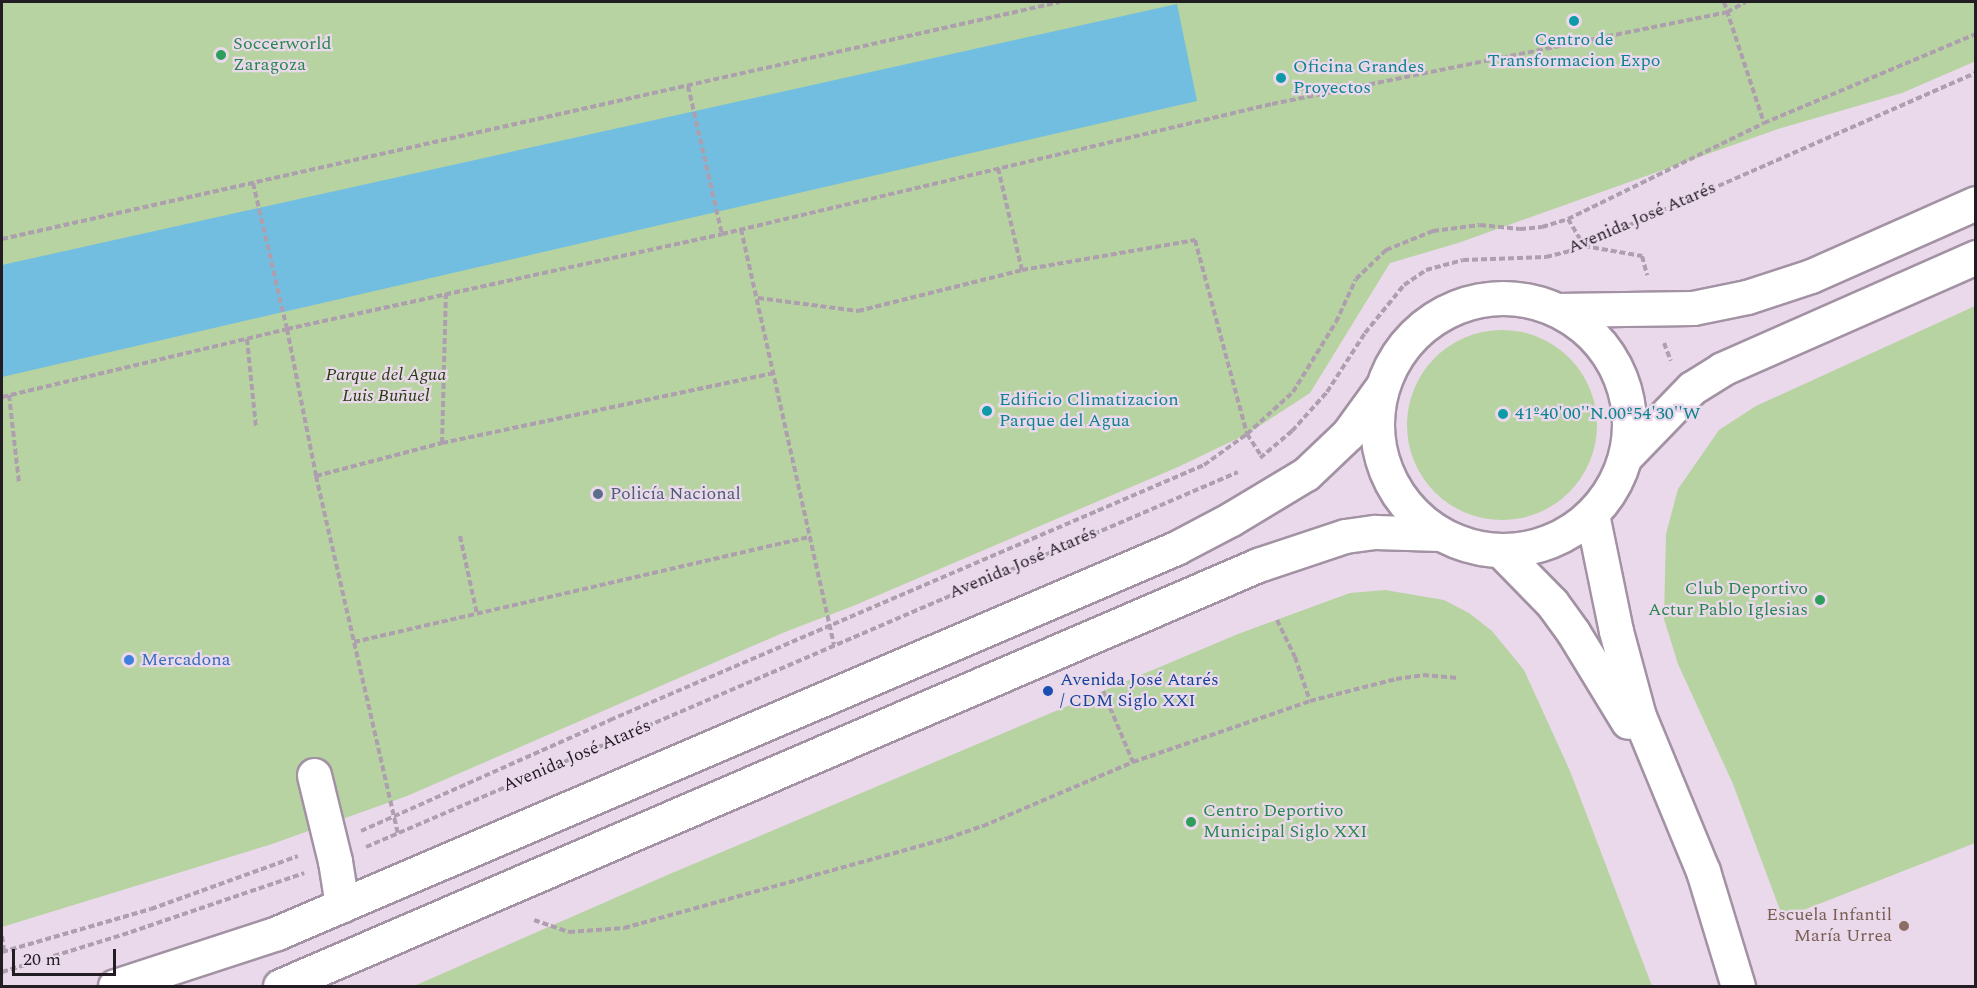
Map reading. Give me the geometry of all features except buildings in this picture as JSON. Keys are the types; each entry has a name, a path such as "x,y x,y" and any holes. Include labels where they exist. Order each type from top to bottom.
{"main road":[{"path":"1557,310 1693,308 1747,297 1811,276 1976,203"},
{"path":"1626,456 1692,388 1722,369 1976,257"},
{"path":"1496,298 1523,299 1557,310 1587,329 1609,355 1624,387 1630,421 1626,456 1613,487 1592,514 1566,535 1535,548 1501,551 1469,547 1440,534 1413,514 1392,486 1380,455 1376,421 1382,387 1396,354 1421,327 1452,308 1496,298"},
{"path":"115,987 277,933 1176,548 1231,519 1306,474 1347,434 1382,387"},
{"path":"1592,514 1627,677 1657,766 1703,872 1738,987"},
{"path":"280,987 1258,565 1345,536 1375,532 1440,534"},
{"path":"1501,551 1544,594 1573,632 1657,766"},
{"path":"314,774 342,905"}],"path":[{"path":"2,239 1060,2"},
{"path":"1724,2 1764,123"},
{"path":"2,396 287,329 722,234 1272,104 1727,12 1746,2"},
{"path":"2,936 3,952 151,909 332,852 394,817 610,720 1204,465 1247,434 1293,392 1336,322 1356,279 1386,250 1433,231 1480,225 1520,229 1542,227 1568,219 1764,123 1976,34"},
{"name":"Avenida José Atarés","path":"1254,462 1292,431 1327,392 1365,333 1404,285 1426,270 1463,260 1546,257 1584,246 1825,137 1976,73"},
{"path":"688,86 722,234"},
{"path":"998,168 1022,270"},
{"path":"253,183 287,329 316,476 398,833"},
{"path":"741,229 834,645"},
{"path":"758,298 858,311 1022,270 1195,240 1247,434 1262,457"},
{"path":"442,443 447,294"},
{"path":"247,339 256,428"},
{"path":"316,476 442,443 774,372"},
{"path":"9,395 19,483"},
{"name":"Avenida José Atarés","path":"2,972 280,882 332,852 398,833 1247,466"},
{"path":"460,536 477,614"},
{"path":"354,642 809,537"},
{"path":"1278,620 1295,657 1310,701"},
{"path":"534,920 569,932 624,928 948,838 983,826 1133,762 1310,701 1396,679 1423,675 1458,678"},
{"path":"1103,691 1133,762"}],"green space":[{"name":"Parque del Agua Luis Buñuel","path":"2,2 1975,2 1976,61 1902,93 1778,129 1458,243 1390,263 1310,393 1247,434 1178,467 853,606 785,632 407,796 269,845 2,927"},
{"name":"Club Deportivo Actur Pablo Iglesias","path":"1975,306 1975,843 1783,918 1733,784 1678,664 1664,619 1666,534 1678,489 1719,430 1756,406"},
{"path":"1502,330 1538,337 1555,346 1569,358 1581,372 1590,389 1597,425 1590,461 1581,478 1569,492 1555,504 1538,513 1502,520 1466,513 1449,504 1435,492 1423,478 1414,461 1407,425 1414,389 1423,372 1435,358 1449,346 1466,337"},
{"name":"Centro Deportivo Municipal Siglo XXI","path":"1385,590 1444,600 1469,613 1492,631 1524,670 1570,771 1652,986 414,986 672,873 1238,634 1350,593"}],"water":[{"path":"1177,4 1197,101 2,377 2,265"}],"place":[{"name":"Centro de Transformacion Expo","path":"1574,21"},
{"name":"Soccerworld Zaragoza","path":"221,55"},
{"name":"Oficina Grandes Proyectos","path":"1281,78"},
{"name":"Edificio Climatizacion Parque del Agua","path":"987,411"},
{"name":"41º40'00''N.00º54'30''W","path":"1503,414"},
{"name":"Policía Nacional","path":"598,494"},
{"name":"Club Deportivo Actur Pablo Iglesias","path":"1820,600"},
{"name":"Mercadona","path":"129,660"},
{"name":"Avenida José Atarés / CDM Siglo XXI","path":"1048,691"},
{"name":"Centro Deportivo Municipal Siglo XXI","path":"1191,822"},
{"name":"Escuela Infantil María Urrea","path":"1904,926"}]}
